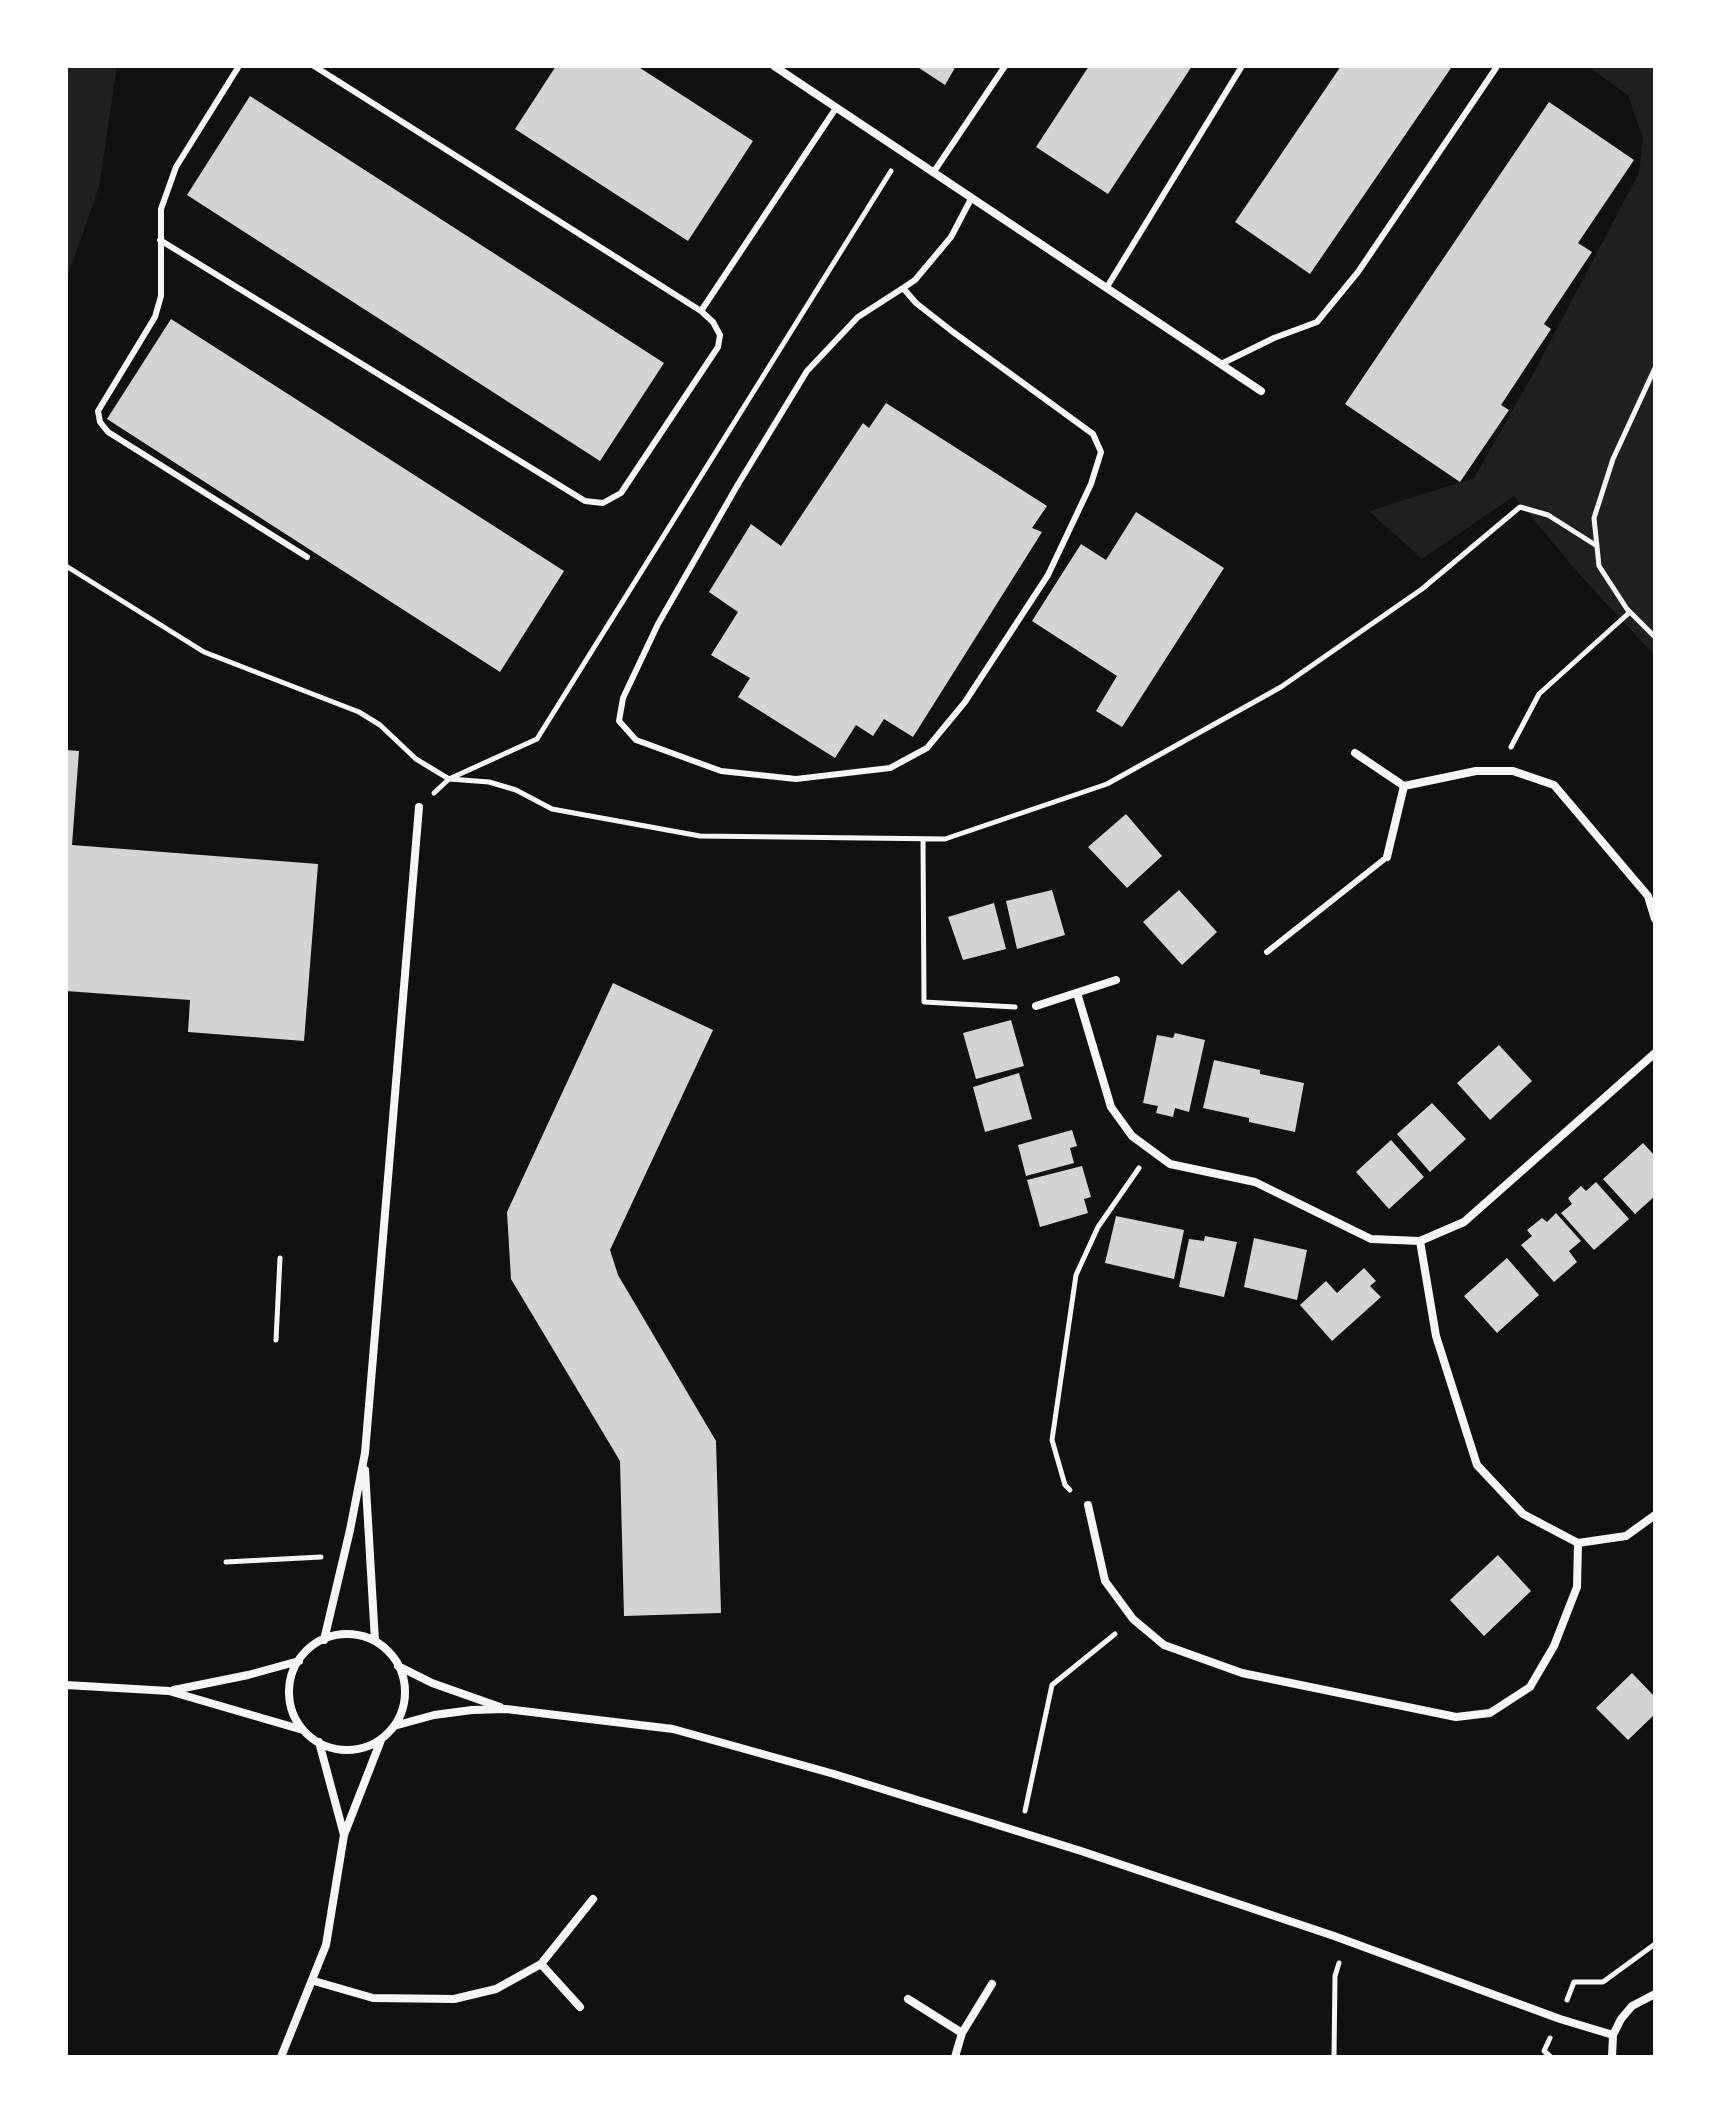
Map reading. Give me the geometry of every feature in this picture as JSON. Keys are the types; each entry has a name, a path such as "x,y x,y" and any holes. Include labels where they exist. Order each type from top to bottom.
{"street":[{"path":"774,66 1261,391"},
{"path":"1355,753 1404,786 1476,771 1513,771 1554,785 1648,896 1655,919"},
{"path":"1387,857 1404,786"},
{"path":"324,1640 365,1453 419,807"},
{"path":"1036,1006 1116,980"},
{"path":"1077,993 1111,1107 1132,1136 1170,1164 1255,1182 1371,1239 1420,1241 1464,1222 1655,1053"},
{"path":"1420,1241 1436,1336 1477,1465 1523,1514 1578,1543 1626,1536 1655,1515"},
{"path":"365,1453 375,1641"},
{"path":"1088,1505 1105,1581 1133,1619 1164,1645 1242,1673 1456,1717 1490,1713 1530,1687 1554,1646 1577,1587 1578,1543"},
{"path":"356,1634 375,1641 391,1653 398,1665 405,1690 402,1710 394,1726 381,1739 364,1747 346,1750 328,1747 304,1730 291,1709 289,1691 292,1673 302,1655 324,1640 336,1635 356,1634"},
{"path":"169,1691 299,1661"},
{"path":"398,1665 432,1683 506,1709"},
{"path":"66,1685 169,1691 304,1730"},
{"path":"394,1726 434,1715 506,1709 673,1729 834,1774 1019,1832 1346,1940 1560,2019 1613,2035"},
{"path":"281,2057 326,1945 344,1835 381,1739"},
{"path":"319,1742 344,1835"},
{"path":"314,1981 373,1998 454,1999 496,1989 541,1964 593,1899"},
{"path":"541,1964 580,2007"},
{"path":"955,2057 962,2033 992,1984"},
{"path":"1612,2057 1613,2035 1621,2019 1632,2006 1655,1994"},
{"path":"908,1999 962,2033"}],"lane":[{"path":"239,66 176,167 161,209 161,296 155,317 98,411 100,422 108,432 307,557"},
{"path":"160,240 585,501 603,503 621,493 718,347 720,335 713,322 701,311 314,66"},
{"path":"933,173 1005,66"},
{"path":"1107,287 1242,66"},
{"path":"1221,364 1274,338 1317,322 1358,272 1496,68"},
{"path":"701,311 836,108"},
{"path":"903,288 916,303 953,332 1093,434 1101,452 1091,484 1048,575 965,702 927,748 890,768 796,779 721,771 636,740 619,721 623,698 658,624 807,371 858,317 915,280 951,237 971,199"},
{"path":"1267,952 1387,857"}],"path":[{"path":"419,807 449,779 537,739 902,153"},
{"path":"1655,368 1600,496 1594,518 1599,566 1630,612 1655,637"},
{"path":"66,566 204,652 359,712 380,725 416,759 449,779 489,782 516,790 552,809 700,836 945,839 1107,784 1281,687 1422,589 1520,507 1548,515 1597,546"},
{"path":"1504,771 1513,742 1539,694 1630,612"},
{"path":"923,839 924,1002 1036,1006"},
{"path":"1088,1505 1065,1485 1052,1440 1076,1275 1098,1227 1151,1151"},
{"path":"276,1340 280,1258"},
{"path":"226,1562 344,1556"},
{"path":"1027,1804 1052,1685 1133,1619"},
{"path":"1334,2057 1335,1976 1346,1940"},
{"path":"1551,2057 1544,2051 1574,1982 1603,1982 1655,1944"}],"shaded area":[{"path":"66,66 117,66 99,187 66,281"},
{"path":"1587,66 1655,66 1655,656 1581,576 1514,496 1422,559 1369,511 1474,478 1531,378 1639,173 1643,138 1628,95"}],"building":[{"path":"556,66 637,66 753,141 688,241 515,129"},
{"path":"916,66 956,66 945,85"},
{"path":"1089,66 1192,66 1108,194 1036,147"},
{"path":"1341,66 1451,68 1310,274 1235,222"},
{"path":"250,96 664,363 600,461 187,195"},
{"path":"1549,102 1634,160 1578,243 1592,252 1544,324 1551,329 1501,405 1509,410 1460,482 1345,404"},
{"path":"171,319 564,571 500,672 107,419"},
{"path":"886,403 1047,506 1032,528 1042,532 913,737 884,719 873,736 856,725 835,758 738,697 750,678 711,655 738,612 709,592 751,524 781,546 863,423 869,428"},
{"path":"1136,512 1224,568 1122,727 1096,711 1117,676 1032,621 1081,544 1106,560"},
{"path":"66,750 79,751 72,845 318,864 304,1041 188,1032 190,1000 66,991"},
{"path":"1126,814 1162,856 1127,888 1088,847"},
{"path":"1052,890 1065,935 1017,949 1006,901"},
{"path":"1179,890 1217,932 1182,965 1143,922"},
{"path":"994,903 1006,949 963,960 948,917"},
{"path":"613,983 713,1030 610,1250 618,1275 716,1441 721,1613 624,1616 620,1461 511,1279 507,1212"},
{"path":"1011,1020 1024,1066 976,1079 963,1033"},
{"path":"1175,1033 1205,1040 1189,1112 1175,1108 1173,1117 1156,1113 1158,1106 1143,1103 1157,1035 1173,1038"},
{"path":"1499,1045 1532,1081 1490,1120 1457,1083"},
{"path":"1214,1060 1304,1083 1295,1132 1203,1108"},
{"path":"1019,1073 1032,1119 985,1132 973,1087"},
{"path":"1432,1103 1466,1139 1430,1172 1397,1134"},
{"path":"1072,1130 1077,1146 1070,1148 1074,1163 1026,1176 1018,1145"},
{"path":"1391,1140 1424,1177 1389,1209 1356,1172"},
{"path":"1643,1143 1655,1156 1655,1196 1635,1214 1603,1179"},
{"path":"1082,1166 1091,1197 1084,1199 1088,1213 1040,1227 1027,1180"},
{"path":"1596,1182 1629,1219 1594,1250 1561,1213 1572,1204 1568,1198 1581,1186 1586,1191"},
{"path":"1556,1213 1581,1241 1569,1251 1577,1262 1554,1282 1521,1245 1532,1236 1527,1230 1542,1218 1547,1222"},
{"path":"1116,1216 1184,1230 1174,1279 1105,1263"},
{"path":"1205,1236 1237,1242 1224,1297 1179,1287 1189,1239 1204,1241"},
{"path":"1254,1238 1307,1250 1297,1300 1244,1287"},
{"path":"1507,1258 1539,1295 1497,1333 1464,1296"},
{"path":"1364,1268 1376,1281 1370,1286 1381,1297 1332,1341 1300,1305 1326,1281 1337,1293"},
{"path":"1498,1555 1531,1591 1484,1636 1450,1600"},
{"path":"1632,1673 1655,1697 1655,1714 1628,1740 1596,1708"}]}
